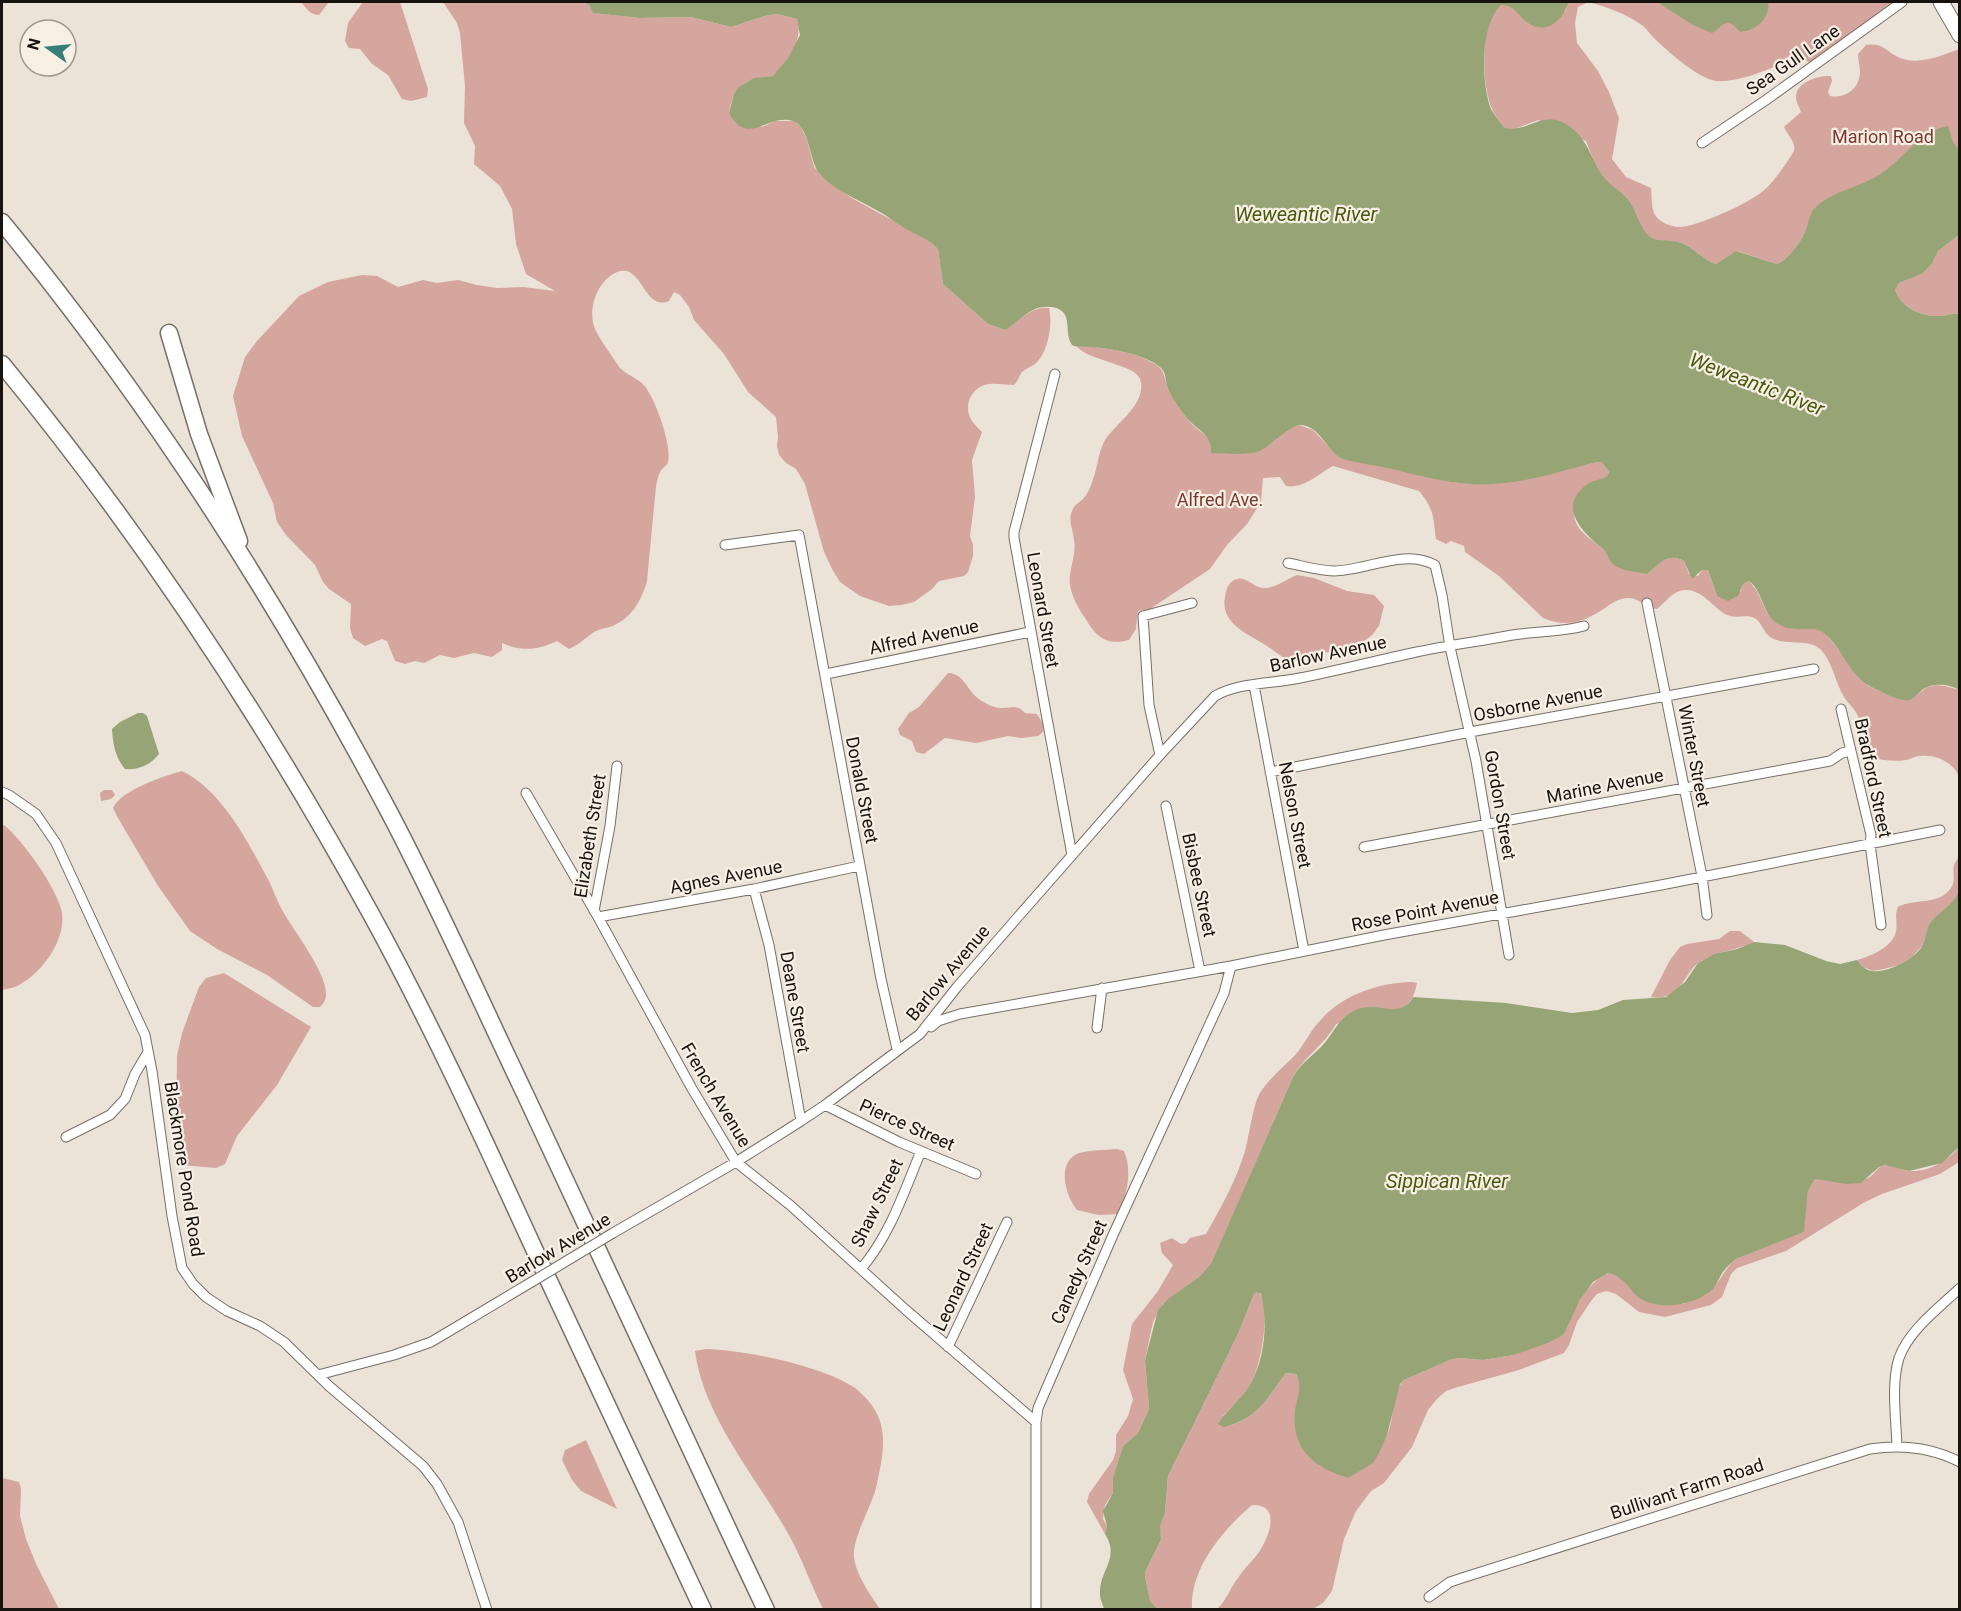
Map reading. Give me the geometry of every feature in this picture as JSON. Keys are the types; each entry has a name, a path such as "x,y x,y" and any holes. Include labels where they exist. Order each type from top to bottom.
{"highway":[{"path":"2,222 105,356 184,469 252,573 333,710 377,790 456,945 766,1610"},
{"path":"169,333 199,434 252,573"},
{"path":"2,364 89,476 216,656 296,784 372,916 465,1100 703,1610"}],"main road":[{"path":"1941,2 1959,35"}],"street":[{"name":"Sea Gull Lane","path":"1702,143 1902,2"},
{"name":"Leonard Street","path":"1055,374 1014,532 1014,548 1072,855"},
{"name":"Donald Street","path":"725,545 799,535 881,978 897,1049"},
{"name":"Gordon Street","path":"1288,563 1334,571 1410,559 1425,560 1435,565 1450,647 1470,732 1509,955"},
{"path":"1160,755 1149,705 1143,616 1192,603"},
{"name":"Winter Street","path":"1647,603 1707,915"},
{"name":"Barlow Avenue","path":"318,1375 394,1355 431,1342 736,1162 825,1105 920,1034 957,987 1072,855 1215,696 1226,690 1288,681 1414,652 1584,626"},
{"name":"Alfred Avenue","path":"826,674 1030,632"},
{"name":"Osborne Avenue","path":"1270,772 1470,732 1814,669"},
{"name":"Nelson Street","path":"1254,685 1304,951"},
{"name":"Bradford Street","path":"1841,709 1871,834 1870,844 1881,925"},
{"name":"Marine Avenue","path":"1364,847 1830,761 1842,753 1851,751"},
{"name":"Elizabeth Street","path":"596,914 617,766"},
{"name":"Blackmore Pond Road","path":"2,792 36,814 56,843 145,1035 182,1268 206,1297 227,1311 260,1326 284,1342 318,1375 423,1466 437,1484 458,1522 487,1610"},
{"name":"French Avenue","path":"526,793 596,914 691,1088 736,1162 790,1205 948,1347 1036,1422"},
{"name":"Bisbee Street","path":"1166,806 1200,970"},
{"name":"Rose Point Avenue","path":"920,1034 938,1021 960,1014 1231,966 1940,830"},
{"name":"Agnes Avenue","path":"596,914 754,889 860,866"},
{"name":"Deane Street","path":"754,889 769,945 801,1121"},
{"name":"Canedy Street","path":"1036,1610 1036,1422 1042,1396 1224,993 1231,966"},
{"path":"1097,1028 1102,988"},
{"path":"66,1137 110,1114 124,1099 148,1052"},
{"name":"Pierce Street","path":"825,1105 921,1151 976,1174"},
{"name":"Shaw Street","path":"861,1269 879,1245 888,1228 921,1151"},
{"name":"Leonard Street","path":"948,1347 1007,1222"},
{"path":"1897,1446 1896,1379 1899,1358 1915,1332 1959,1288"},
{"name":"Bullivant Farm Road","path":"1429,1597 1450,1582 1470,1575 1857,1452 1897,1446 1925,1449 1959,1462"}],"green space":[{"path":"301,2 329,2 319,15 316,15"},
{"path":"363,2 400,2 428,89 427,97 411,101 402,99 388,75 372,64 360,49 349,48 345,41 348,23"},
{"path":"443,2 582,2 589,5 594,13 640,18 691,17 731,27 777,14 797,19 799,27 796,43 784,64 773,76 755,79 742,85 734,96 729,113 762,127 775,121 794,121 801,127 814,167 821,175 850,197 932,242 938,249 943,284 988,324 1005,330 1036,309 1049,308 1050,322 1046,346 1035,364 1022,372 1014,385 983,386 970,398 969,415 982,432 972,460 975,497 970,536 973,556 968,572 964,576 939,581 914,602 889,606 860,596 840,582 824,552 805,484 796,469 779,455 776,417 748,392 724,354 694,320 689,307 680,295 674,292 669,301 660,302 653,299 631,273 624,271 615,273 603,283 595,297 593,322 599,337 620,368 648,391 663,426 669,455 656,486 647,581 634,609 617,624 596,631 569,649 557,641 530,649 516,648 502,643 502,650 492,657 474,653 454,658 440,655 424,663 415,661 405,664 395,661 387,641 382,639 365,646 353,638 350,628 351,604 329,589 315,565 286,535 277,522 273,503 242,436 233,396 245,357 257,341 299,296 328,282 362,275 377,276 398,287 423,280 437,283 458,280 497,288 523,287 555,291 526,274 516,244 512,209 500,186 474,164 475,146 464,123 465,86 460,33 457,23"},
{"name":"Marion Road","path":"1569,2 1588,2 1578,7 1575,23 1577,43 1598,71 1619,118 1612,159 1626,177 1651,188 1655,215 1669,225 1687,226 1710,219 1746,202 1767,187 1794,151 1793,142 1784,127 1801,112 1796,98 1799,88 1814,78 1831,76 1832,81 1828,92 1830,96 1841,96 1850,92 1859,79 1858,54 1866,45 1880,46 1896,56 1911,61 1944,55 1959,49 1959,159 1812,214 1795,249 1777,264 1737,251 1716,264 1681,243 1653,239 1645,233 1630,201 1611,186 1603,176 1586,141 1538,120 1512,130 1505,128 1496,117 1488,98 1484,55 1493,13 1500,4 1508,5 1517,11 1565,12"},
{"path":"1588,2 1657,2 1686,17 1767,2 1910,2 1892,11 1817,65 1796,57 1746,77 1717,81 1701,75 1684,64 1637,22 1617,11"},
{"path":"1959,235 1959,314 1926,315 1907,306 1895,290 1899,283 1922,274 1932,264 1938,251"},
{"name":"Alfred Ave.","path":"1088,346 1131,354 1158,366 1185,415 1209,439 1211,451 1299,425 1313,430 1339,457 1457,483 1490,484 1526,479 1602,462 1609,472 1607,476 1586,486 1578,494 1575,518 1582,532 1605,551 1612,562 1625,569 1647,574 1668,558 1678,559 1684,561 1689,574 1698,576 1702,570 1708,570 1717,596 1741,591 1743,584 1749,581 1757,591 1767,613 1807,629 1817,628 1825,633 1868,686 1902,700 1910,700 1927,687 1936,685 1960,690 1959,776 1948,763 1932,756 1918,756 1898,761 1873,758 1866,744 1858,716 1844,697 1826,656 1811,644 1776,640 1768,635 1756,619 1725,614 1703,596 1687,590 1674,594 1657,609 1635,599 1627,598 1575,622 1560,623 1543,618 1499,576 1465,552 1464,546 1451,541 1446,544 1436,539 1431,509 1419,491 1333,466 1299,485 1286,486 1280,477 1263,478 1261,502 1247,524 1227,545 1210,569 1150,609 1138,611 1136,629 1129,640 1108,641 1098,635 1089,625 1071,589 1070,579 1075,546 1070,517 1074,507 1089,490 1105,440 1130,412 1141,388 1137,374 1083,352 1077,347"},
{"path":"1297,575 1314,578 1347,591 1374,595 1384,606 1379,626 1372,635 1353,650 1345,653 1320,652 1289,661 1240,629 1225,611 1227,588 1233,581 1244,579 1259,587 1267,588"},
{"path":"948,673 958,676 977,698 991,706 1016,707 1025,713 1037,714 1044,725 1043,732 1038,736 1021,738 1008,736 976,743 945,738 924,754 916,752 912,741 900,735 898,729 909,713 919,707"},
{"path":"182,771 210,791 222,804 253,851 282,910 321,975 326,995 320,1007 313,1007 267,975 217,949 190,931 158,886 118,818 113,808 125,795 165,776"},
{"path":"104,790 112,790 115,795 111,799 101,801 100,793"},
{"path":"4,825 20,842 47,879 59,903 62,923 56,944 44,964 28,980 13,988 2,990 2,827"},
{"path":"1959,857 1959,893 1951,905 1931,922 1922,946 1912,957 1899,965 1873,971 1863,967 1857,960 1881,950 1894,937 1898,907 1933,900 1946,894 1953,884 1953,869"},
{"path":"1730,931 1740,931 1754,942 1701,961 1676,991 1662,997 1651,997 1670,960 1680,947 1719,939"},
{"path":"224,973 311,1027 277,1085 237,1136 225,1164 216,1168 181,1165 176,1131 177,1056 182,1033 199,987 206,978"},
{"path":"1417,983 1415,990 1411,1000 1404,1008 1336,1024 1298,1069 1211,1265 1163,1304 1153,1322 1145,1360 1149,1409 1138,1433 1123,1446 1113,1477 1113,1493 1105,1505 1103,1519 1107,1526 1105,1534 1087,1502 1089,1494 1113,1460 1116,1451 1116,1435 1128,1416 1133,1399 1123,1370 1132,1324 1158,1291 1173,1265 1162,1253 1160,1243 1172,1238 1181,1244 1186,1243 1190,1238 1206,1234 1242,1162 1255,1105 1260,1093 1272,1077 1297,1053 1327,1013 1360,992 1386,985"},
{"path":"1959,1147 1959,1162 1940,1174 1882,1194 1865,1202 1786,1251 1737,1268 1731,1274 1722,1297 1711,1305 1665,1317 1639,1312 1616,1294 1606,1291 1597,1294 1591,1301 1577,1322 1564,1353 1519,1370 1446,1391 1428,1410 1412,1447 1384,1483 1371,1491 1356,1511 1344,1539 1332,1591 1323,1603 1313,1609 1217,1609 1240,1574 1259,1552 1269,1530 1271,1522 1267,1510 1261,1506 1252,1505 1230,1526 1210,1551 1196,1579 1192,1609 1158,1609 1150,1601 1145,1576 1161,1540 1159,1526 1165,1513 1168,1476 1238,1334 1254,1294 1258,1291 1262,1298 1265,1322 1255,1375 1242,1396 1223,1416 1232,1425 1250,1416 1263,1404 1286,1373 1296,1374 1301,1385 1296,1408 1296,1428 1320,1466 1348,1478 1375,1451 1387,1435 1397,1392 1404,1380 1450,1360 1458,1358 1483,1360 1514,1355 1564,1334 1586,1291 1609,1273 1629,1285 1683,1304 1691,1301 1711,1290 1736,1259 1803,1232 1808,1191 1815,1179 1850,1181 1863,1179 1887,1165 1910,1171 1924,1170 1944,1161"},
{"path":"1117,1149 1124,1151 1128,1167 1128,1182 1120,1214 1099,1215 1077,1210 1065,1182 1066,1166 1069,1160 1084,1152"},
{"path":"706,1349 762,1356 824,1373 855,1388 874,1408 883,1433 881,1461 874,1496 856,1541 854,1557 860,1577 880,1609 823,1609 791,1540 719,1422 708,1398 695,1351"},
{"path":"586,1440 617,1509 581,1491 572,1480 562,1460 565,1450"},
{"path":"2,1478 19,1482 20,1516 26,1539 59,1609 2,1609"}],"water":[{"name":"Weweantic River","path":"582,2 1569,2 1559,20 1542,28 1528,23 1506,5 1501,5 1494,14 1489,26 1484,55 1485,85 1491,109 1505,128 1520,128 1547,119 1562,122 1570,127 1582,139 1603,176 1630,202 1641,226 1650,237 1686,245 1706,260 1716,264 1736,251 1777,264 1791,254 1806,229 1812,212 1822,202 1877,176 1919,140 1948,126 1953,142 1959,150 1959,235 1938,251 1932,264 1922,274 1899,283 1895,290 1902,302 1919,313 1933,316 1959,314 1959,690 1950,686 1935,685 1925,688 1910,700 1903,700 1869,686 1854,673 1824,633 1814,629 1787,628 1773,620 1766,611 1757,590 1749,581 1743,585 1738,596 1728,601 1717,596 1708,570 1702,570 1692,579 1684,561 1678,559 1664,560 1647,574 1615,566 1604,550 1587,535 1573,511 1578,493 1589,483 1607,476 1609,472 1602,462 1519,481 1488,484 1461,483 1342,459 1313,430 1301,425 1287,431 1260,451 1243,454 1211,453 1209,441 1180,409 1168,389 1164,372 1154,363 1137,355 1117,350 1072,345 1066,317 1061,310 1056,308 1042,307 1033,310 1005,330 988,324 943,284 938,249 932,243 833,186 819,173 799,124 784,120 751,129 743,128 736,123 729,113 734,94 739,87 754,78 773,76 788,58 800,35 797,19 777,14 731,27 691,17 640,18 593,13 589,5"},
{"path":"1657,2 1768,2 1768,8 1765,18 1752,29 1740,32 1732,24 1726,23 1712,33 1693,25"},
{"path":"138,713 147,716 159,754 144,766 125,769 115,750 112,729"},
{"name":"Sippican River","path":"1959,892 1959,1147 1942,1163 1909,1171 1885,1165 1879,1167 1861,1183 1846,1184 1815,1179 1808,1191 1804,1232 1736,1259 1723,1272 1713,1289 1697,1299 1669,1305 1650,1303 1637,1296 1621,1279 1608,1273 1593,1282 1580,1300 1564,1334 1550,1342 1514,1355 1483,1360 1458,1358 1450,1360 1404,1380 1400,1384 1387,1435 1379,1453 1373,1463 1348,1478 1325,1469 1307,1455 1301,1446 1295,1424 1299,1388 1296,1374 1286,1373 1261,1406 1245,1419 1224,1427 1218,1424 1248,1388 1256,1373 1265,1328 1261,1294 1257,1292 1254,1294 1238,1334 1168,1476 1165,1513 1160,1526 1161,1540 1145,1576 1150,1601 1158,1609 1104,1609 1100,1587 1111,1551 1105,1534 1107,1526 1103,1511 1113,1493 1113,1477 1123,1446 1138,1433 1149,1409 1145,1360 1158,1310 1168,1299 1199,1277 1211,1264 1293,1077 1348,1014 1369,1007 1397,1009 1408,1004 1413,997 1506,1003 1572,1013 1598,1010 1623,1000 1666,997 1685,982 1698,963 1714,954 1737,949 1754,942 1785,945 1840,964 1857,960 1863,967 1870,970 1885,970 1899,965 1917,953 1923,945 1931,922"}]}
